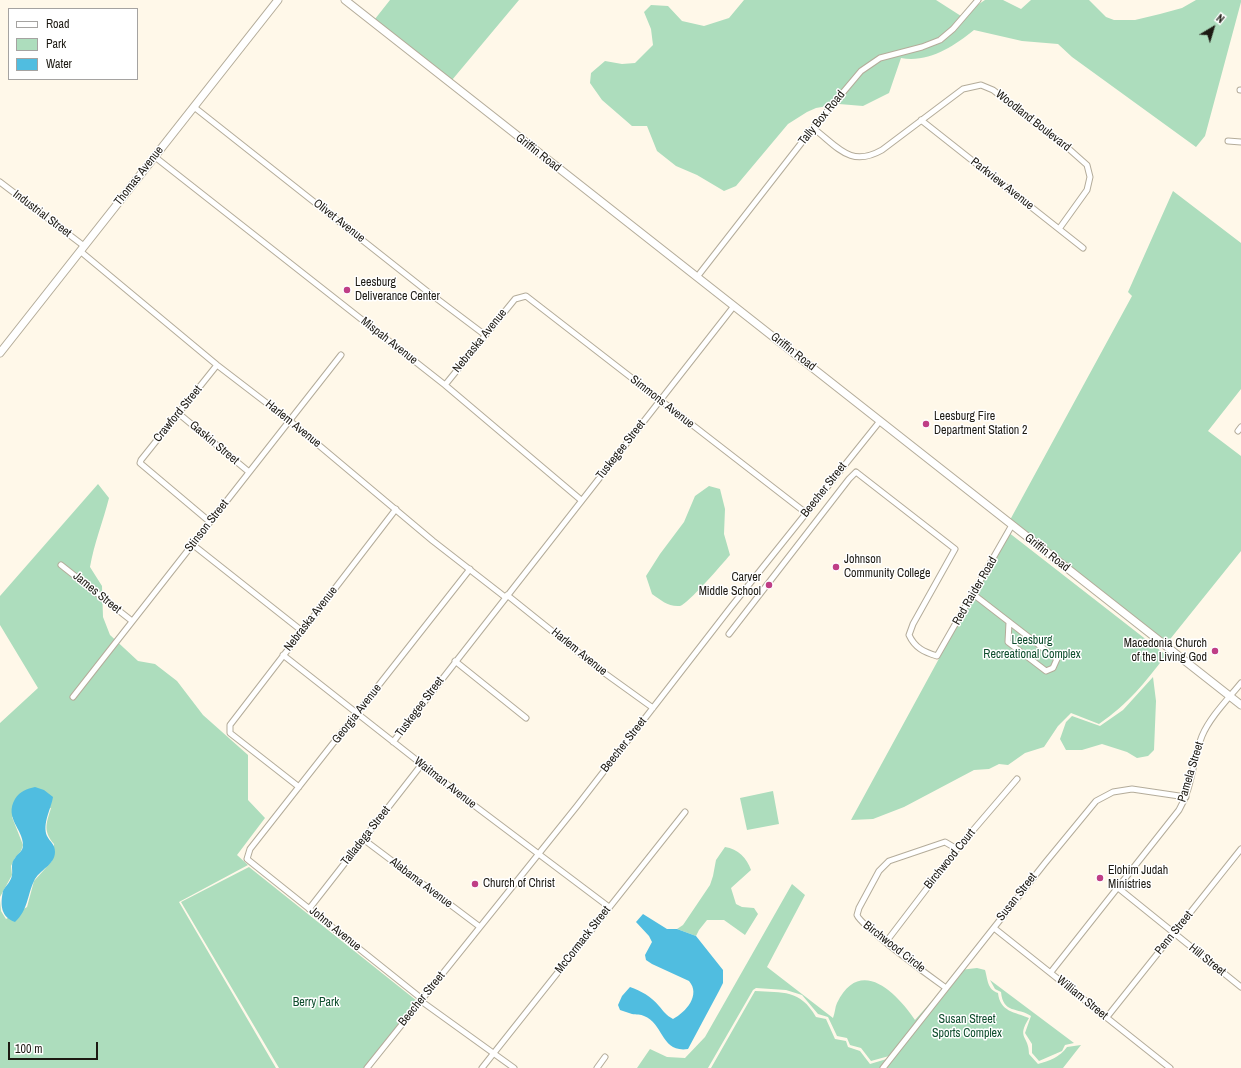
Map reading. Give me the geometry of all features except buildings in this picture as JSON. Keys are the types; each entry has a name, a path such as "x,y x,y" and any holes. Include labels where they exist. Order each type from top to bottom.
{"street":[{"name":"Thomas Avenue","path":"0,352 278,0"},
{"name":"Griffin Road","path":"345,0 1241,705"},
{"name":"Tally Box Road","path":"697,277 852,80 871,63 896,53 922,47 940,40 953,29 978,0"},
{"name":"Woodland Boulevard","path":"814,128 844,152 861,158 882,150 963,89 981,85 987,86 1002,96 1069,149 1086,165 1089,171 1090,183 1084,197 1059,229"},
{"name":"Olivet Avenue","path":"194,106 428,292 485,335"},
{"name":"Parkview Avenue","path":"921,120 1083,248"},
{"path":"1228,141 1241,142"},
{"name":"Mispah Avenue","path":"155,157 445,385 581,500"},
{"name":"Industrial Street","path":"0,182 82,248"},
{"name":"Harlem Avenue","path":"82,248 217,365 290,421 470,569 603,672 653,708"},
{"name":"Simmons Avenue","path":"516,298 521,296 529,297 806,513"},
{"name":"Nebraska Avenue","path":"445,385 516,298"},
{"name":"Tuskegee Street","path":"393,742 734,306"},
{"name":"Stinson Street","path":"73,697 341,355"},
{"name":"Crawford Street","path":"210,522 140,463 217,365"},
{"name":"Gaskin Street","path":"178,413 249,472"},
{"name":"Beecher Street","path":"367,1068 880,421"},
{"name":"Red Raider Road","path":"729,634 848,479 856,472 955,549 912,624 909,635 913,644 925,653 937,656 1012,525"},
{"name":"Nebraska Avenue","path":"299,787 230,733 229,730 231,723 396,509"},
{"path":"192,544 302,631"},
{"name":"James Street","path":"61,565 132,621"},
{"name":"Georgia Avenue","path":"247,859 250,849 470,569"},
{"path":"973,594 1057,659 1053,668 1046,671 1008,642 1009,622"},
{"name":"Waitman Avenue","path":"283,655 393,742 609,908"},
{"path":"455,661 526,718"},
{"name":"Pamela Street","path":"1051,972 1179,810 1186,797 1201,738 1241,683"},
{"name":"Talladega Street","path":"309,908 422,764"},
{"name":"Birchwood Court","path":"886,942 957,849 1017,779"},
{"name":"Susan Street","path":"883,1068 1096,801 1113,792 1132,789 1186,797"},
{"name":"McCormack Street","path":"482,1068 685,812"},
{"name":"Alabama Avenue","path":"363,839 480,926"},
{"name":"Birchwood Circle","path":"946,988 886,942 862,922 857,915 858,908 879,871 889,861 918,849 945,842 957,849"},
{"name":"Penn Street","path":"1107,1017 1241,849"},
{"name":"Johns Avenue","path":"247,859 422,1000 514,1068"},
{"name":"Hill Street","path":"1117,887 1241,987"},
{"name":"William Street","path":"994,928 1170,1068"},
{"path":"597,1068 605,1057"}],"green space":[{"path":"390,0 519,0 452,80 375,19"},
{"path":"744,0 936,0 961,16 985,0 1003,0 1021,9 1031,0 1089,0 1106,17 1114,20 1135,20 1160,14 1182,8 1196,0 1241,0 1241,2 1205,136 1196,147 1072,57 1058,44 1022,41 974,30 949,48 930,56 911,59 901,58 889,93 863,106 839,104 816,108 788,124 736,186 724,191 697,175 676,166 657,151 647,126 632,126 602,100 590,83 591,73 605,61 622,64 635,63 653,45 651,29 644,12 651,5 668,6 682,21 704,26 729,18"},
{"path":"1173,191 1241,243 1241,389 1208,431 1241,456 1241,551 1167,643 1010,520 1132,296 1128,292"},
{"path":"98,484 109,498 90,567 102,586 103,617 110,635 138,661 155,664 177,681 203,715 248,755 248,800 265,818 237,855 248,865 179,902 276,1068 0,1068 0,900 1,911 6,919 27,907 34,881 52,861 54,844 48,835 46,827 51,808 12,817 23,845 21,851 11,866 12,875 0,897 0,723 38,688 0,625 0,596"},
{"path":"709,486 720,489 725,509 724,534 730,555 684,604 676,606 668,604 652,594 646,576 660,554 684,522 695,496"},
{"name":"Leesburg Recreational Complex","path":"1008,532 1166,655 1128,701 1099,724 1071,713 1058,726 1044,747 1025,753 1008,765 999,764 989,769 974,770 904,807 873,819 851,820"},
{"path":"1153,677 1156,701 1154,750 1148,756 1137,758 1127,752 1102,744 1082,750 1066,750 1060,739 1066,722 1072,716 1100,726 1123,710"},
{"path":"773,791 779,824 747,830 740,798"},
{"path":"725,847 738,852 747,862 751,870 731,888 736,904 742,907 754,908 758,914 745,935 724,920 707,920 696,936 677,929 683,925 710,885 716,860"},
{"name":"Berry Park","path":"249,867 417,1001 365,1068 279,1068 181,902"},
{"path":"792,884 805,895 767,967 833,1018 837,1003 846,989 856,982 867,980 878,983 898,999 915,1020 938,994 889,1056 871,1061 861,1048 850,1045 847,1038 837,1036 828,1017 818,1014 802,995 786,990 756,988 753,990 708,1068 637,1068 650,1049 667,1057 685,1058 705,1037"},
{"name":"Susan Street Sports Complex","path":"977,968 985,970 990,987 998,993 999,999 1005,1008 1029,1018 1025,1025 1023,1034 1027,1043 1029,1054 1038,1064 1054,1058 1067,1047 1081,1045 1063,1068 711,1068 755,991 790,994 804,1001 816,1017 826,1019 835,1039 846,1041 848,1047 860,1051 870,1064 890,1058 960,970"},
{"path":"990,980 1074,1043 1065,1045 1062,1051 1039,1061 1032,1053 1032,1044 1025,1033 1031,1016 1008,1007 1002,999 1001,992 995,989"}],"water":[{"path":"35,787 44,790 53,797 47,816 46,831 55,852 50,864 36,877 25,908 15,922 10,920 4,914 2,906 3,891 10,882 13,860 23,847 22,839 13,818 12,806 15,799 21,792"},
{"path":"643,914 667,929 677,929 696,936 723,970 723,983 688,1049 673,1047 667,1042 651,1020 643,1015 632,1014 620,1010 618,1005 622,996 630,987 642,992 656,1002 665,1013 673,1019 687,1008 693,997 692,986 689,981 646,960 645,955 652,942 649,936 636,922"}],"place":[{"name":"Leesburg Deliverance Center","path":"347,290"},
{"name":"Leesburg Fire Department Station 2","path":"926,424"},
{"name":"Johnson Community College","path":"836,567"},
{"name":"Carver Middle School","path":"769,585"},
{"name":"Macedonia Church of the Living God","path":"1215,651"},
{"name":"Elohim Judah Ministries","path":"1100,878"},
{"name":"Church of Christ","path":"475,884"}]}
